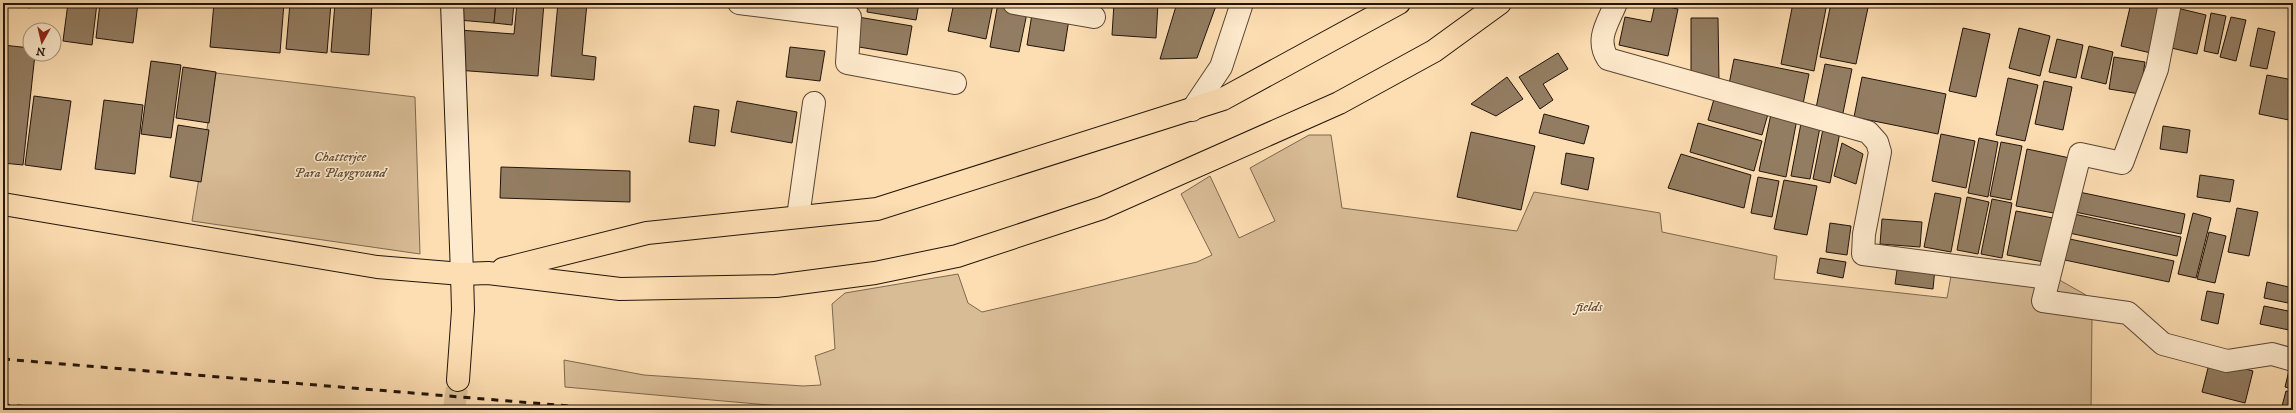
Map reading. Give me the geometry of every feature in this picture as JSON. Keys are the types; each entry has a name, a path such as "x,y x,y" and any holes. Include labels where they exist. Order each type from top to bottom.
{"main road":[{"path":"488,273 647,233 877,209 1223,99 1399,3"},
{"path":"3,204 377,267 462,274 488,273 620,289 776,286 875,272 957,256 1102,208 1339,103 1434,51 1500,3"},
{"path":"458,380 463,310 462,274"}],"street":[{"path":"452,3 462,274"},
{"path":"739,3 851,10 847,63 955,82"},
{"path":"1014,3 1094,17"},
{"path":"1192,110 1221,66 1242,3"},
{"path":"1616,3 1602,36 1601,49 1608,59 1868,132 1877,142 1880,152 1864,234 1863,254 2048,278"},
{"path":"2170,3 2157,69 2122,163 2080,154 2043,301 2128,313 2163,344 2228,361 2272,354 2293,360"},
{"path":"798,217 814,103"}],"green space":[{"name":"Chatterjee Para Playground","path":"216,73 415,97 420,254 192,221"},
{"name":"fields","path":"1309,135 1331,135 1342,208 1517,231 1534,192 1660,213 1662,232 1777,256 1774,279 1947,298 1953,265 2047,273 2086,295 2092,319 2091,410 825,410 565,387 564,360 644,375 803,386 821,385 815,356 835,349 832,304 845,293 958,274 968,303 982,312 1197,262 1212,255 1181,194 1210,176 1239,238 1275,221 1250,168"}],"building":[{"path":"9,3 30,3 30,8"},
{"path":"68,3 97,3 92,45 63,41"},
{"path":"100,3 138,3 133,43 96,38"},
{"path":"214,3 284,3 280,53 210,47"},
{"path":"290,3 331,3 327,53 286,49"},
{"path":"335,3 372,3 369,55 331,52"},
{"path":"460,3 496,3 494,23 458,20"},
{"path":"496,3 514,3 512,25 494,23"},
{"path":"517,3 544,3 538,76 456,70 459,30 514,34"},
{"path":"558,3 587,3 582,55 596,57 594,80 551,76"},
{"path":"868,3 919,3 916,20 867,12"},
{"path":"954,3 993,4 986,39 948,31"},
{"path":"998,3 1028,8 1019,52 990,47"},
{"path":"1114,3 1158,3 1156,38 1112,35"},
{"path":"1177,3 1217,3 1197,58 1160,59"},
{"path":"1793,3 1827,3 1814,71 1781,64"},
{"path":"1831,3 1869,3 1856,64 1820,57"},
{"path":"2131,3 2166,3 2155,54 2121,46"},
{"path":"1655,4 1678,9 1668,56 1619,45 1625,17 1651,22"},
{"path":"2177,8 2206,15 2197,54 2167,47"},
{"path":"2211,13 2226,16 2218,54 2204,51"},
{"path":"1032,14 1069,19 1064,51 1027,45"},
{"path":"858,17 912,26 907,55 853,46"},
{"path":"2231,17 2246,20 2236,61 2220,57"},
{"path":"1691,18 1718,18 1719,80 1691,80"},
{"path":"1963,28 1990,34 1976,97 1949,91"},
{"path":"2019,28 2050,36 2040,76 2009,68"},
{"path":"2258,28 2275,32 2267,69 2250,66"},
{"path":"2057,39 2083,45 2076,78 2049,72"},
{"path":"3,45 22,47 22,62 34,62 23,165 3,163"},
{"path":"2089,46 2113,52 2106,84 2081,78"},
{"path":"790,47 825,51 820,81 786,77"},
{"path":"1558,53 1568,69 1543,84 1553,100 1540,109 1519,77"},
{"path":"2114,57 2145,62 2140,94 2109,89"},
{"path":"1734,59 1809,74 1803,104 1728,89"},
{"path":"151,61 181,65 171,138 141,134"},
{"path":"1825,64 1852,69 1843,113 1816,108"},
{"path":"183,67 216,72 209,123 176,118"},
{"path":"2267,75 2293,80 2293,100 2289,120 2259,114"},
{"path":"1507,77 1523,99 1496,116 1471,104"},
{"path":"1862,77 1946,94 1938,134 1854,117"},
{"path":"2008,78 2038,85 2025,141 1996,135"},
{"path":"2044,81 2072,87 2063,130 2035,124"},
{"path":"1716,92 1770,107 1762,135 1708,120"},
{"path":"34,96 71,101 61,170 25,165"},
{"path":"104,100 143,105 135,174 95,169"},
{"path":"737,101 797,112 792,143 731,132"},
{"path":"694,106 719,110 715,146 689,142"},
{"path":"1772,109 1798,114 1786,177 1759,171"},
{"path":"1544,114 1589,126 1584,144 1539,133"},
{"path":"1802,118 1821,122 1810,179 1791,176"},
{"path":"1698,123 1762,141 1754,171 1690,152"},
{"path":"1824,124 1841,127 1830,183 1813,179"},
{"path":"178,125 209,130 201,182 170,177"},
{"path":"2163,126 2190,130 2187,153 2160,149"},
{"path":"1471,132 1535,146 1521,210 1457,197"},
{"path":"1941,134 1975,141 1966,188 1932,181"},
{"path":"1979,138 1998,142 1988,197 1968,193"},
{"path":"2001,142 2022,146 2011,200 1990,196"},
{"path":"1842,143 1863,154 1856,184 1834,176"},
{"path":"2027,149 2070,158 2059,214 2016,206"},
{"path":"1566,153 1594,158 1588,190 1561,184"},
{"path":"1681,154 1751,175 1744,208 1668,188"},
{"path":"501,167 630,171 630,202 500,198"},
{"path":"2200,175 2234,180 2230,202 2197,197"},
{"path":"1758,177 1779,181 1772,217 1751,213"},
{"path":"1784,180 1817,186 1807,235 1774,229"},
{"path":"2079,192 2185,214 2181,234 2075,212"},
{"path":"1935,193 1961,198 1951,252 1924,247"},
{"path":"1967,197 1989,202 1978,254 1957,250"},
{"path":"1992,199 2012,203 2002,258 1981,254"},
{"path":"2237,208 2258,212 2249,256 2228,252"},
{"path":"2016,211 2058,219 2049,263 2007,255"},
{"path":"2193,213 2211,218 2196,278 2178,274"},
{"path":"2074,214 2181,237 2177,256 2069,233"},
{"path":"1882,219 1922,222 1920,247 1880,244"},
{"path":"1830,223 1851,226 1847,255 1826,252"},
{"path":"2209,232 2226,236 2215,283 2197,279"},
{"path":"2065,238 2174,261 2169,282 2060,259"},
{"path":"1820,258 1846,262 1843,278 1817,273"},
{"path":"1898,263 1935,268 1933,289 1895,284"},
{"path":"2267,282 2293,288 2293,304 2264,298"},
{"path":"2207,291 2224,294 2218,324 2201,320"},
{"path":"2264,306 2293,312 2289,330 2260,324"},
{"path":"2210,360 2253,371 2245,403 2202,392"},
{"path":"2291,362 2293,362 2293,389 2285,387"},
{"path":"2286,391 2293,393 2293,410 2281,410"}],"tunnel":[{"path":"454,410 458,380"}],"railway":[{"path":"3,359 617,410"},
{"path":"3,405 71,410"}]}
